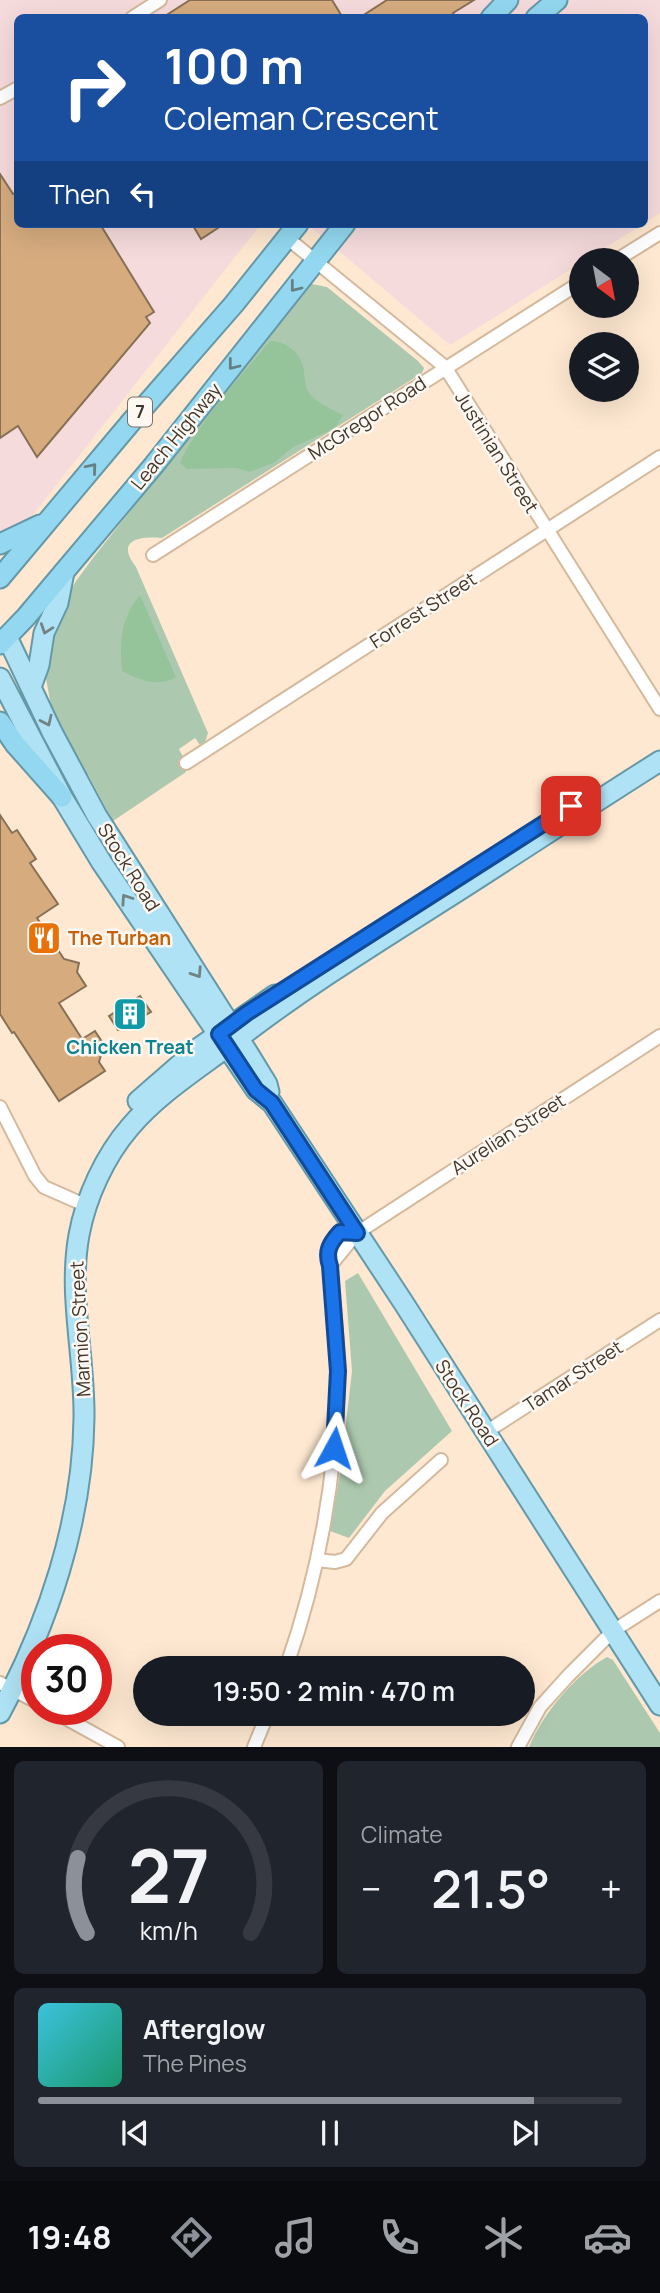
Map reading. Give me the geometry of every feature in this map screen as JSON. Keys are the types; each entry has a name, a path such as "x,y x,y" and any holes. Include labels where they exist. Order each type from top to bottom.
{"highway":[{"path":"495,14 508,0"},
{"name":"Leach Highway","path":"2,635 64,572 181,431 342,228"},
{"name":"7","path":"0,578 234,304 292,231"},
{"path":"0,544 48,521"},
{"path":"0,722 15,744 62,797"}],"main road":[{"path":"31,687 39,665 44,633 58,603 64,572"},
{"name":"Stock Road","path":"2,635 97,816 229,1036 256,1090 272,1103 660,1705"},
{"name":"Stock Road","path":"0,678 62,797 123,895 229,1036"},
{"name":"Marmion Street","path":"0,1713 4,1687 51,1562 71,1467 74,1371 65,1284 66,1253 82,1204 129,1128 229,1036 660,748"},
{"name":"Marmion Street","path":"229,1036 660,761"}],"street":[{"path":"138,14 160,0"},
{"name":"Justinian Street","path":"292,231 315,261 445,367 660,709"},
{"path":"636,248 660,233"},
{"name":"McGregor Road","path":"153,555 569,290"},
{"name":"Forrest Street","path":"186,763 660,457"},
{"name":"Aurelian Street","path":"317,1560 328,1498 336,1423 338,1371 330,1266 357,1233 660,1036"},
{"path":"0,1107 34,1176 44,1186 82,1204"},
{"name":"Tamar Street","path":"486,1432 660,1320"},
{"path":"290,1656 317,1560 335,1562 346,1559 382,1513 441,1460"},
{"path":"517,1747 540,1707 568,1676 613,1631 660,1601"},
{"path":"4,1687 21,1695"},
{"path":"78,1725 118,1747"},
{"path":"254,1747 263,1726"}],"shaded area":[{"path":"0,0 660,0 660,213 648,220 648,14 14,14 14,228 258,228 28,521 0,536"},
{"path":"312,228 637,228 605,248 569,248 569,270 450,345"}],"green space":[{"path":"312,284 327,287 424,368 422,373 162,538 138,539 129,545 130,558 208,733 205,742 200,745 195,738 179,749 183,757 178,761 186,772 113,821 90,778 69,748 51,706 45,673 53,622 76,581 93,558 305,289"},
{"path":"270,341 281,343 295,351 303,366 310,394 323,405 343,415 335,428 293,447 275,462 250,472 236,468 187,469 180,463 199,430 221,399"},
{"path":"140,595 176,677 169,680 149,682 122,671 121,650 125,621"},
{"path":"358,1273 452,1431 385,1491 349,1538 330,1531 341,1467 352,1371 345,1281"},
{"path":"607,1657 613,1660 660,1733 660,1747 529,1747 543,1721 572,1684"}],"building":[{"path":"190,0 332,0 341,14 168,14"},
{"path":"387,0 474,0 454,14 365,14"},
{"path":"0,174 14,193 14,228 102,228 154,312 146,317 150,323 37,457 18,426 0,438"},
{"path":"194,228 218,228 201,239"},
{"path":"0,815 12,833 17,830 36,859 30,863 58,904 37,918 64,959 79,963 77,972 86,986 59,1003 82,1039 95,1031 104,1045 99,1062 105,1071 59,1101 0,1014"},
{"name":"Chicken Treat","path":"140,996 151,1012 118,1030 109,1016"}],"place":[{"name":"The Turban","path":"44,938"},
{"name":"Chicken Treat","path":"130,1014"}],"route":[{"path":"334,1448 338,1371 327,1255 330,1244 340,1232 357,1233 272,1103 256,1090 219,1034 247,1013 571,806"}]}
